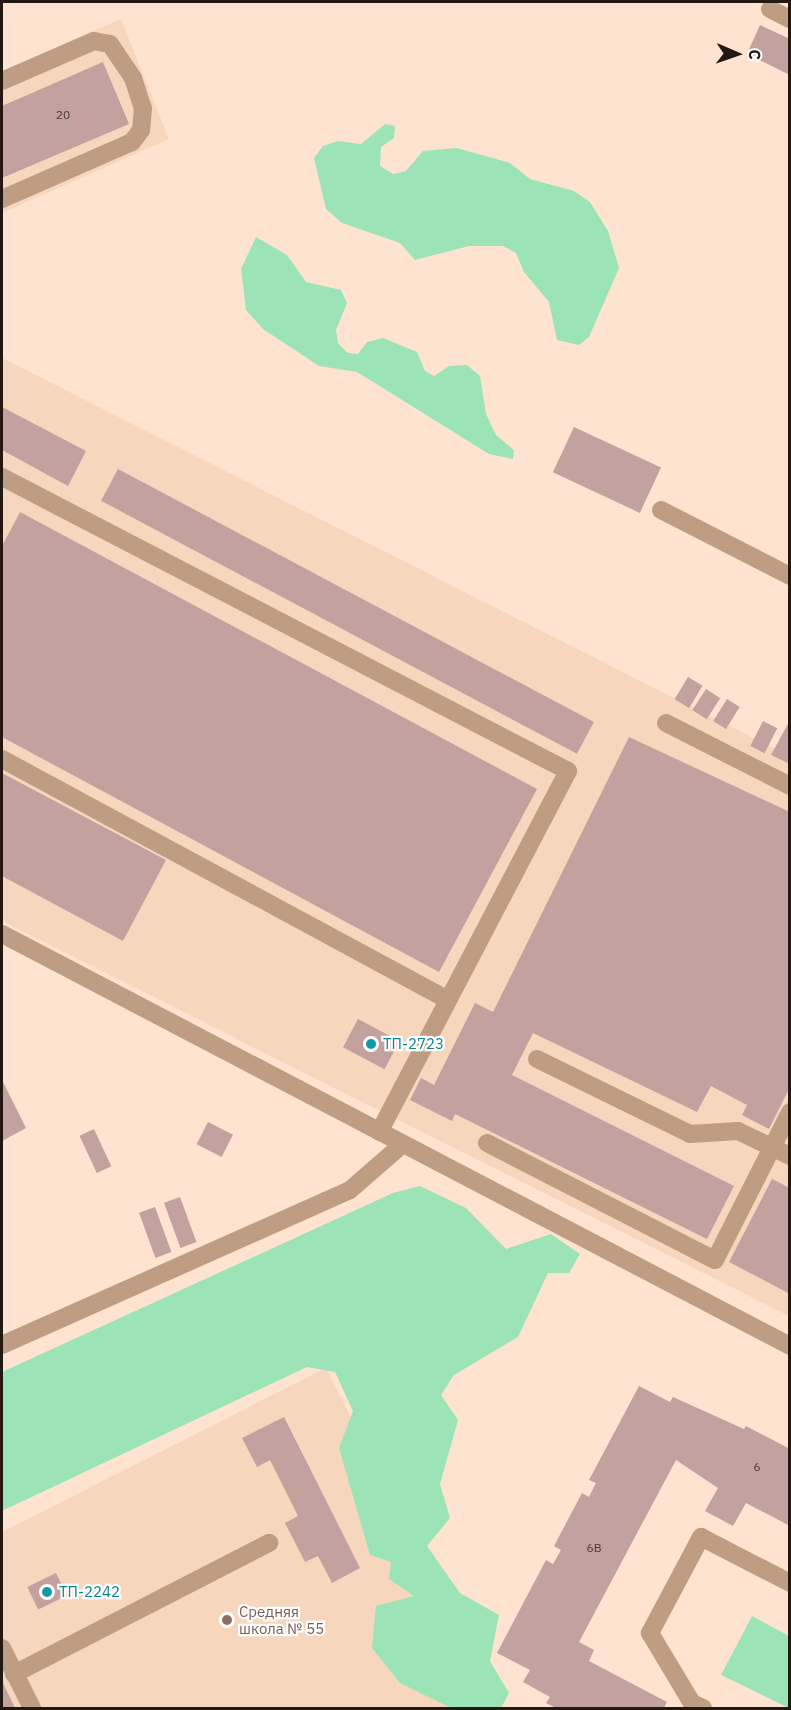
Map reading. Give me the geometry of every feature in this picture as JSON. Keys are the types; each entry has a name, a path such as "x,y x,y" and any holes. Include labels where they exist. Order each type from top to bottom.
{"lane":[{"path":"770,9 789,19"},
{"path":"2,81 94,41 110,44 133,78 143,108 141,130 132,142 2,199"},
{"path":"2,477 568,771 379,1131"},
{"path":"661,510 789,576"},
{"path":"666,723 789,786"},
{"path":"2,759 448,1000"},
{"path":"2,934 789,1346"},
{"path":"537,1059 690,1134 738,1131 789,1156"},
{"path":"487,1143 715,1260 789,1112"},
{"path":"2,1345 350,1191 403,1144"},
{"path":"703,1708 692,1703 650,1633 701,1537 789,1583"},
{"path":"14,1674 269,1543"},
{"path":"2,1648 32,1708"}],"shaded area":[{"path":"121,19 169,139 2,213 2,71"},
{"path":"2,358 789,756 789,1316 2,921"},
{"name":"Средняя школа № 55","path":"326,1368 497,1708 2,1708 2,1532"}],"green space":[{"path":"385,124 395,126 394,138 381,147 380,166 393,174 406,171 423,151 457,148 510,163 530,179 574,191 590,202 608,231 619,268 589,337 579,345 557,340 549,302 524,272 516,253 503,246 469,246 415,260 400,243 342,223 326,209 314,158 323,146 338,141 361,144"},
{"path":"256,237 287,255 306,282 341,290 347,303 336,330 338,343 348,353 358,354 367,342 383,338 417,352 425,371 434,376 449,366 467,365 480,376 486,414 496,435 514,450 513,459 489,454 357,372 319,366 263,329 246,310 241,269"},
{"path":"420,1186 466,1208 506,1249 551,1234 580,1254 569,1273 548,1273 518,1337 454,1375 441,1395 458,1420 440,1484 450,1518 427,1546 460,1593 499,1615 490,1661 509,1693 501,1708 451,1708 400,1683 372,1648 376,1606 414,1596 389,1579 391,1562 370,1555 339,1448 353,1411 335,1372 307,1367 2,1511 2,1372 393,1193"},
{"path":"752,1616 789,1636 789,1708 721,1675"}],"building":[{"path":"760,25 790,39 790,75 747,54"},
{"path":"103,62 129,124 2,178 2,106"},
{"path":"2,407 86,451 68,486 2,450"},
{"path":"574,427 661,468 640,513 553,472"},
{"path":"118,469 594,722 577,754 101,501"},
{"path":"20,512 537,789 439,972 2,737 2,546"},
{"path":"688,677 703,686 689,708 675,699"},
{"path":"706,689 720,698 707,719 692,710"},
{"path":"727,699 740,707 726,729 713,721"},
{"path":"790,720 790,764 771,755"},
{"path":"763,721 777,728 765,753 750,746"},
{"path":"629,737 790,812 790,1087 769,1129 742,1115 747,1105 711,1086 697,1112 533,1033 512,1075 734,1186 707,1239 455,1114 452,1121 410,1100 421,1078 434,1085 475,1003 493,1012"},
{"path":"2,773 166,860 123,941 2,876"},
{"name":"ТП-2723","path":"358,1019 399,1041 384,1069 343,1047"},
{"path":"2,1080 26,1128 2,1141"},
{"path":"208,1122 233,1135 222,1157 197,1144"},
{"path":"94,1129 111,1166 97,1173 79,1136"},
{"path":"772,1179 790,1188 790,1294 729,1262"},
{"path":"180,1197 196,1242 180,1248 164,1203"},
{"path":"155,1207 171,1252 155,1258 139,1213"},
{"path":"639,1386 670,1402 673,1397 744,1429 746,1426 790,1449 790,1526 746,1503 733,1526 705,1511 718,1488 676,1460 579,1642 594,1650 589,1661 667,1702 664,1708 556,1708 546,1703 550,1697 523,1682 530,1670 497,1653 546,1560 553,1564 561,1550 554,1546 582,1493 589,1497 596,1483 589,1480"},
{"path":"284,1417 360,1568 332,1583 318,1556 305,1562 285,1523 298,1516 270,1460 257,1467 242,1438"},
{"name":"ТП-2242","path":"56,1573 67,1595 38,1609 27,1587"},
{"path":"2,1681 15,1708 2,1708"}],"place":[{"name":"ТП-2723","path":"371,1044"},
{"name":"ТП-2242","path":"47,1592"},
{"name":"Средняя школа № 55","path":"227,1620"}]}
